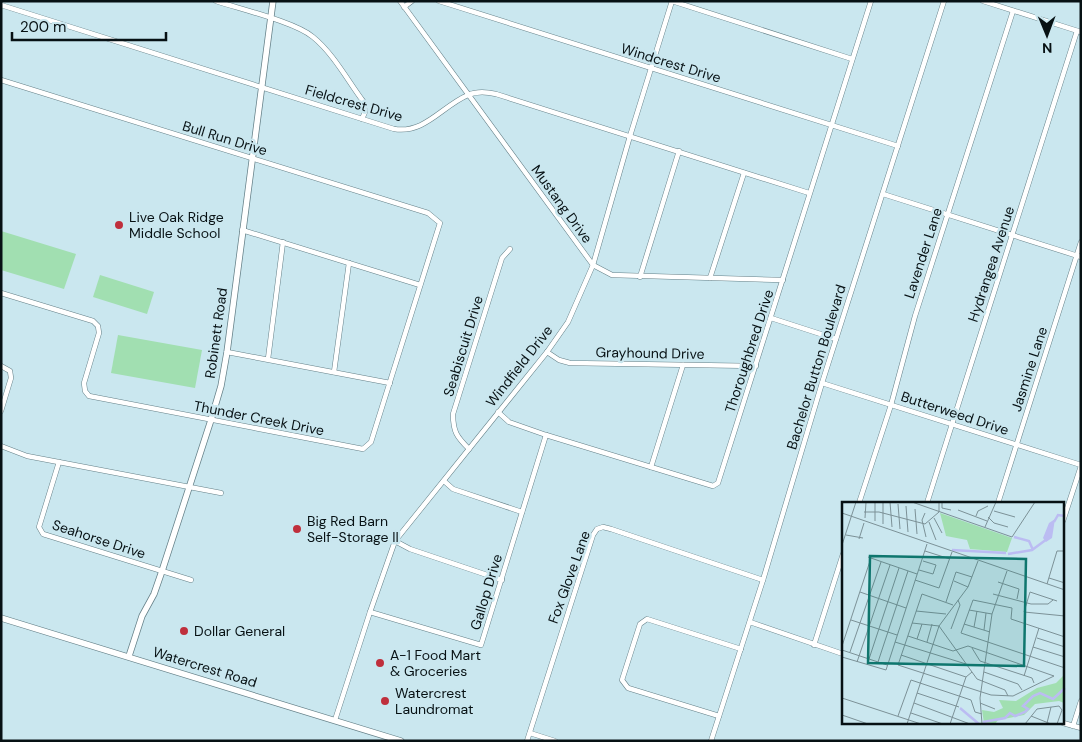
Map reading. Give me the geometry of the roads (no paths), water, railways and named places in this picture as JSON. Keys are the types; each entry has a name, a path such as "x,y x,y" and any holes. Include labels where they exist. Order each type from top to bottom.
{"street":[{"path":"216,1 303,30 312,36 322,45 363,101 365,112 362,119"},
{"name":"Robinett Road","path":"129,656 142,616 154,594 162,571 221,386 273,1"},
{"name":"Mustang Drive","path":"400,1 593,265"},
{"path":"404,7 412,1"},
{"name":"Windcrest Drive","path":"438,1 898,146"},
{"path":"672,1 852,59"},
{"name":"Windfield Drive","path":"335,720 395,541 547,352 568,322 593,265 650,69 672,1"},
{"name":"Thoroughbred Drive","path":"498,412 509,422 546,435 713,486 718,484 830,125 871,1"},
{"name":"Bachelor Button Boulevard","path":"712,741 822,383 944,1"},
{"path":"983,1 1079,32"},
{"name":"Fieldcrest Drive","path":"1,6 394,129 409,130 424,124 468,95"},
{"name":"Lavender Lane","path":"859,502 891,405 915,316 1013,11"},
{"name":"Hydrangea Avenue","path":"927,502 1079,32"},
{"name":"Bull Run Drive","path":"1,80 428,213 440,222"},
{"path":"468,95 479,92 496,94 809,193"},
{"path":"640,276 679,151"},
{"path":"710,278 744,173"},
{"path":"882,194 1079,257"},
{"name":"Thunder Creek Drive","path":"1,293 93,321 98,326 98,333 84,383 84,391 89,396 363,449 371,442 440,222"},
{"path":"242,230 420,285"},
{"path":"268,359 283,242"},
{"name":"Jasmine Lane","path":"998,502 1079,257 1081,242"},
{"name":"Seabiscuit Drive","path":"469,449 457,437 453,424 453,414 502,258 510,249"},
{"path":"334,372 349,263"},
{"path":"593,265 612,274 783,280"},
{"path":"771,318 836,339"},
{"path":"227,352 390,383"},
{"name":"Grayhound Drive","path":"547,352 559,360 570,363 756,366"},
{"path":"651,467 683,365"},
{"path":"1,366 10,371 11,378 1,412"},
{"name":"Butterweed Drive","path":"822,383 1081,466"},
{"name":"Gallop Drive","path":"370,612 481,645 546,435"},
{"path":"1,446 27,456 222,493"},
{"name":"Seahorse Drive","path":"59,462 40,527 43,534 191,580"},
{"path":"1064,518 1081,466"},
{"path":"444,480 453,489 522,512"},
{"name":"Fox Glove Lane","path":"527,741 593,535 597,529 603,527 610,529 763,580"},
{"path":"395,541 410,549 502,580"},
{"path":"814,645 842,557"},
{"name":"Watercrest Road","path":"1,618 401,741"},
{"path":"719,716 628,688 624,684 622,680 640,624 648,619 741,648"},
{"path":"750,622 842,654"},
{"path":"1073,726 1081,702"},
{"path":"1064,722 1081,728"},
{"path":"530,733 555,741"}],"place":[{"name":"Live Oak Ridge Middle School","path":"119,225"},
{"name":"Big Red Barn Self-Storage II","path":"297,529"},
{"name":"Dollar General","path":"184,631"},
{"name":"A-1 Food Mart & Groceries","path":"380,663"},
{"name":"Watercrest Laundromat","path":"385,701"}]}
